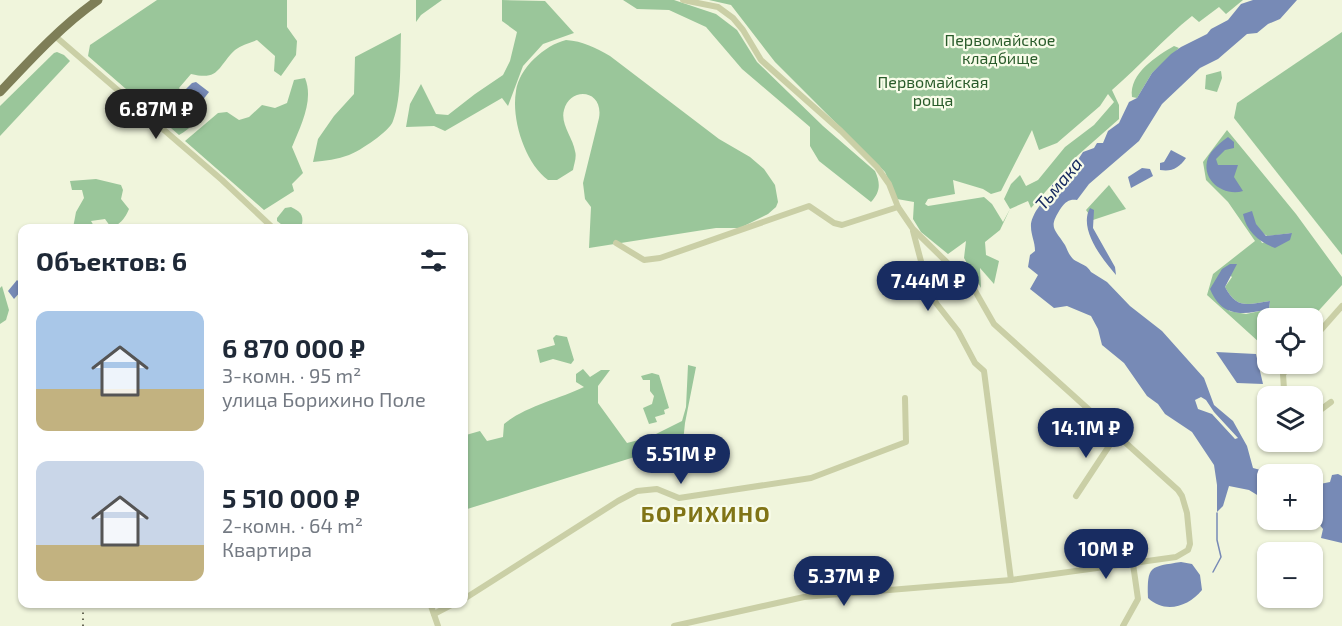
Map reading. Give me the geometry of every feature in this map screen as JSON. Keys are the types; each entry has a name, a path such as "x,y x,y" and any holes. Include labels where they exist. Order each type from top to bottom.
{"main road":[{"path":"0,92 76,16 98,0"}],"street":[{"path":"674,626 804,597 1011,580 1133,564 1176,557 1182,554 1190,544 1189,526 1179,490 994,324 974,289 913,229 898,207 889,184 877,167 841,130 761,60 733,18 718,7 683,0"},
{"path":"55,36 222,180 269,224"},
{"path":"616,243 644,260 660,258 809,206 834,223 842,225 898,207"},
{"path":"913,229 922,265 936,303 958,331 975,363 984,371 1011,580"},
{"path":"1323,328 1342,306"},
{"path":"468,596 637,491 657,489 679,498 811,478 906,442 904,398"},
{"path":"1323,408 1332,402"},
{"path":"1076,496 1117,434"},
{"path":"1123,626 1138,599 1133,564"},
{"path":"432,608 438,626"},
{"path":"434,614 445,608"}],"green space":[{"path":"157,0 287,0 287,27 297,41 296,55 281,76 274,71 275,56 257,40 235,50 213,74 200,76 191,74 179,88 193,105 201,109 193,124 179,135 88,56 90,45"},
{"path":"416,0 442,0 421,15 416,22"},
{"path":"502,0 545,1 574,33 543,44 523,66 508,106 502,98 445,131 434,126 406,127 410,104 421,84 436,114 448,115 503,75 510,61 517,32 502,21"},
{"path":"623,0 674,0 716,14 737,30 757,62 823,126 875,171 879,188 871,202 819,161 810,146 810,127 742,69 706,27 669,10 637,9"},
{"name":"Первомайская роща","path":"709,0 1243,0 1226,14 1219,7 1199,22 1192,16 1112,90 1119,105 1119,119 1077,156 1031,208 1028,201 1010,209 1000,230 985,242 986,255 999,261 994,284 980,268 981,288 964,258 966,241 948,254 921,232 913,219 914,202 897,199 885,172 775,62 731,5","holes":["1108,94 1114,102 1094,125 1065,147 1038,180 1026,186 1020,175 1011,184 1004,199 1010,209 1003,222 992,204 984,197 928,206 925,204 928,199 955,194 953,180 983,189 991,194 1001,191 1032,130 1039,150 1057,143 1100,106"]},
{"path":"1342,32 1342,255 1234,118 1237,103"},
{"path":"401,33 399,90 396,112 391,125 354,153 336,159 313,162 318,139 334,116 354,94 355,57"},
{"path":"566,40 584,43 610,56 719,139 750,157 764,169 775,185 778,202 776,207 768,214 740,228 716,228 589,248 591,207 585,199 583,183 599,118 596,101 592,96 579,94 567,102 563,115 576,158 573,170 557,180 548,180 526,152 516,114 516,91 522,74 542,52"},
{"path":"1174,46 1179,48 1152,73 1137,98 1132,97 1132,88 1139,73 1152,60"},
{"path":"57,52 70,61 0,136 0,106"},
{"path":"1221,71 1222,78 1217,92 1205,89 1206,75"},
{"path":"305,78 307,104 292,147 303,173 292,184 294,191 264,210 185,141 218,113 227,112 239,120 249,117 262,105 275,108 287,103 294,80"},
{"path":"1227,130 1296,214 1342,277 1342,285 1321,308 1269,308 1270,301 1244,304 1234,299 1225,287 1229,311 1246,314 1257,312 1257,340 1207,295 1213,274 1255,241 1228,202 1206,180 1203,162","holes":["1253,226 1267,236 1292,233 1262,243","1222,269 1232,277 1225,287"]},
{"path":"96,179 121,185 123,190 121,199 129,209 128,212 118,224 109,224 105,219 91,221 93,224 74,224 76,212 84,198 82,190 72,190 70,181"},
{"path":"1109,185 1126,209 1093,220 1086,210"},
{"path":"291,207 300,213 302,224 281,224 277,221 285,208"},
{"path":"2,286 9,310 6,320 0,324 0,288"},
{"path":"556,335 567,337 574,360 571,364 553,359 540,363 537,350 555,345 553,338"},
{"path":"688,365 696,367 683,442 468,509 468,434 480,431 487,441 503,437 504,424 512,418 584,387 576,382 576,374 583,369 590,377 601,370 610,370 598,386 598,403 627,443 650,437 682,421 686,407"},
{"path":"652,373 659,375 669,408 664,410 665,414 655,417 657,422 649,424 643,408 652,404 654,396 650,391 650,380 643,380 641,376"}],"water":[{"name":"Тьмака","path":"1253,0 1297,0 1280,19 1268,24 1257,33 1247,34 1218,59 1200,68 1162,104 1139,141 1089,184 1077,200 1070,200 1061,208 1054,224 1055,231 1072,258 1107,282 1130,306 1162,331 1204,378 1214,405 1233,421 1247,446 1253,468 1257,469 1257,495 1249,490 1229,486 1223,506 1217,512 1214,465 1192,432 1165,414 1158,404 1147,396 1124,363 1102,345 1098,329 1091,316 1067,306 1054,308 1030,289 1038,275 1028,267 1030,255 1035,251 1031,230 1032,218 1040,205 1051,195 1052,185 1066,178 1083,152 1094,148 1097,143 1103,143 1108,131 1119,123 1129,102 1137,98 1152,73 1171,54 1228,20 1241,4","holes":["1201,397 1206,400 1238,438 1235,439 1212,414 1198,409 1195,400"]},
{"path":"196,82 209,92 202,101 193,104 185,90"},
{"path":"1228,137 1234,142 1234,148 1225,150 1216,159 1218,165 1238,165 1234,177 1243,191 1221,189 1215,185 1207,173 1209,155"},
{"path":"1171,150 1186,158 1175,168 1160,170 1160,163 1164,162"},
{"path":"1142,168 1150,169 1153,176 1131,188 1128,177"},
{"path":"1090,208 1094,210 1093,228 1115,267 1116,275 1099,253 1090,234 1087,216"},
{"path":"1252,211 1256,224 1266,236 1292,233 1290,240 1275,248 1264,243 1247,226 1243,214"},
{"path":"1230,264 1237,264 1225,287 1234,299 1244,304 1270,301 1269,308 1257,308 1257,311 1242,313 1227,310 1210,289 1222,269"},
{"path":"17,280 18,294 14,299 8,291"},
{"path":"1216,352 1256,354 1257,374 1261,374 1263,384 1237,383"},
{"path":"1332,475 1342,476 1342,543 1321,538 1323,483 1330,482"},
{"path":"1181,562 1192,564 1200,575 1202,590 1190,601 1176,606 1162,606 1148,598 1148,579 1152,570 1163,565"}],"waterway":[{"path":"1213,572 1221,557 1217,540 1217,513"}],"railway":[{"path":"83,608 83,626"}],"district":[{"name":"БОРИХИНО","path":"706,514"}],"park label":[{"name":"Первомайское кладбище","path":"1000,49"}]}
